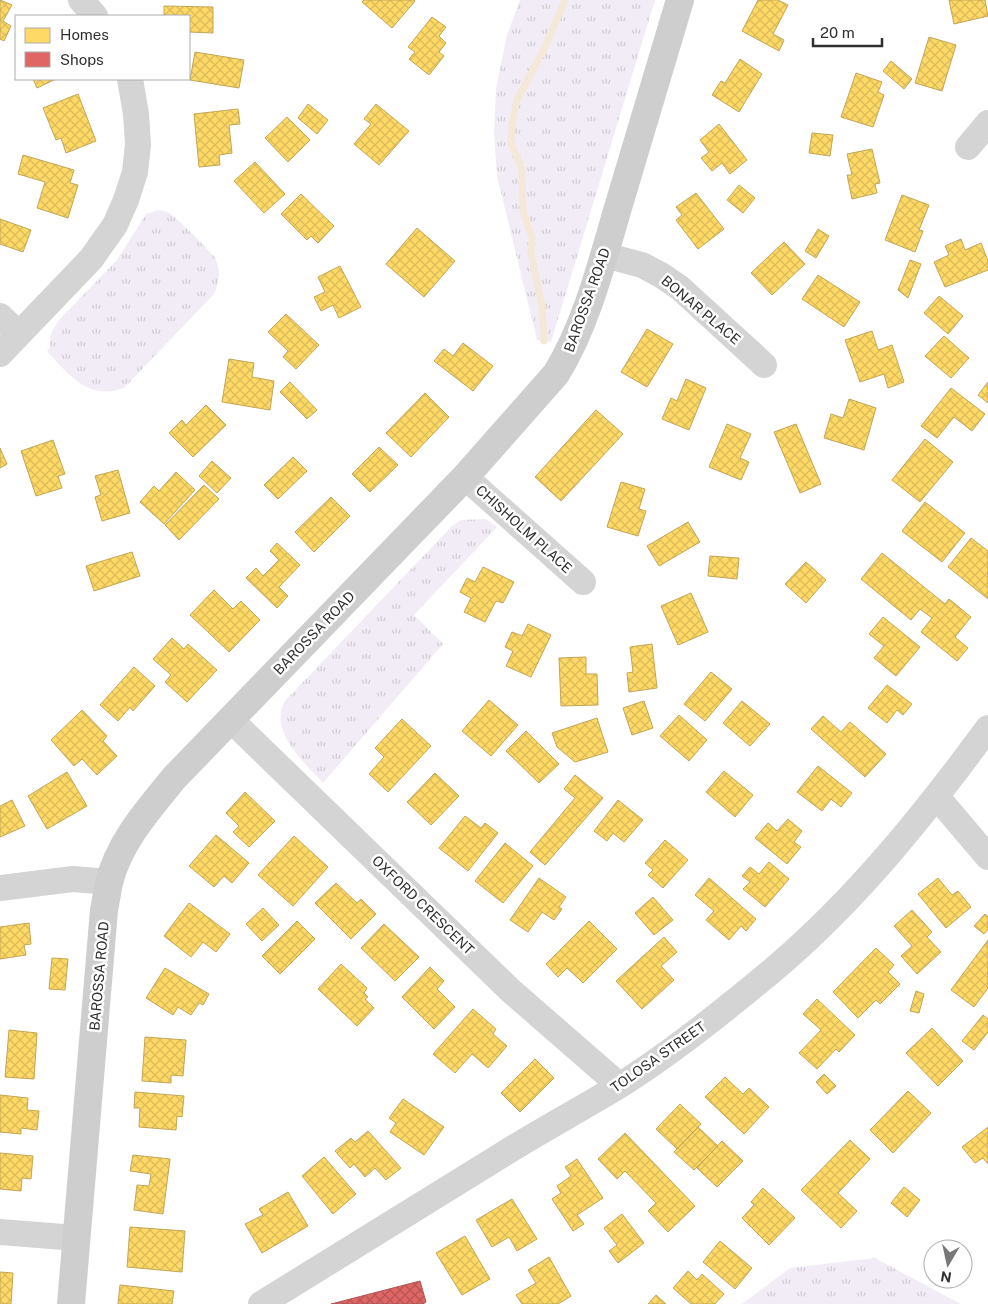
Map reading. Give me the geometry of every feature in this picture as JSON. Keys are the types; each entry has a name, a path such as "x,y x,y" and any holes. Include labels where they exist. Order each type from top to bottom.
{"street":[{"path":"81,0 94,15"},
{"name":"BAROSSA ROAD","path":"71,1304 104,910 109,882 120,854 136,824 174,778 465,477 556,374 583,318 604,255 680,0"},
{"path":"0,354 91,259 115,225 135,172 138,144 136,114 130,80"},
{"path":"968,147 988,122"},
{"name":"BONAR PLACE","path":"604,255 642,265 680,288 764,364"},
{"path":"0,316 19,334"},
{"name":"CHISHOLM PLACE","path":"465,477 583,582"},
{"name":"OXFORD CRESCENT","path":"231,720 510,990 619,1086"},
{"name":"TOLOSA STREET","path":"261,1304 508,1151 619,1086 674,1048 726,1008 774,969 818,929 860,886 937,797 988,728"},
{"path":"937,797 988,857"},
{"path":"0,888 73,879 109,882"},
{"path":"0,1232 76,1238"}],"green space":[{"path":"520,0 655,0 551,342 537,340 497,176 494,133 496,88 507,35"},
{"path":"158,210 168,212 173,216 194,235 216,260 219,273 216,290 124,388 100,391 90,388 72,377 47,351 50,348 50,336 58,321 117,260 146,214"},
{"path":"486,519 497,527 414,615 443,644 323,783 302,760 284,733 281,714 284,702 452,526 461,520"},
{"path":"875,1258 923,1284 923,1289 933,1289 961,1304 742,1304 790,1268"}],"building: Homes":[{"path":"0,0 12,5 3,21 11,26 4,41 0,39"},
{"path":"364,0 415,1 392,28 362,2"},
{"path":"758,0 778,0 788,5 773,34 784,40 779,51 742,31"},
{"path":"949,0 985,0 988,16 954,24"},
{"path":"164,6 213,7 213,33 190,32 190,15 164,15"},
{"path":"432,17 446,27 439,36 446,43 439,52 444,56 429,75 409,59 415,52 408,47"},
{"path":"929,37 956,45 942,91 915,83"},
{"path":"195,52 244,60 239,88 190,80"},
{"path":"740,59 762,74 739,112 712,95 721,81 725,83"},
{"path":"891,61 912,79 904,89 883,71"},
{"path":"856,73 882,82 878,92 884,95 873,127 841,117"},
{"path":"33,80 54,80 37,88"},
{"path":"78,94 96,141 66,153 61,138 56,140 43,108"},
{"path":"308,104 328,120 317,134 298,118"},
{"path":"376,104 409,131 379,165 354,144 371,124 364,119"},
{"path":"238,109 240,124 229,125 232,153 219,155 220,165 199,167 194,114"},
{"path":"287,117 310,140 288,162 265,138"},
{"path":"719,124 747,160 730,174 722,163 712,171 701,158 709,152 700,140"},
{"path":"812,133 833,135 830,156 809,153"},
{"path":"872,149 880,183 875,184 877,193 852,199 847,175 852,175 847,154"},
{"path":"23,155 74,170 70,183 78,185 68,218 37,208 45,182 18,174"},
{"path":"255,162 285,194 264,213 234,181"},
{"path":"739,185 755,198 743,213 727,200"},
{"path":"696,193 724,229 698,249 676,220 682,215 676,207"},
{"path":"301,194 334,226 318,243 311,236 307,240 281,214"},
{"path":"902,195 929,205 919,230 923,231 915,252 885,240"},
{"path":"0,219 31,230 23,252 0,244"},
{"path":"417,228 455,261 424,297 386,264"},
{"path":"818,229 829,236 816,258 805,251"},
{"path":"961,239 965,250 981,243 988,261 988,270 945,287 934,262 949,255 945,246"},
{"path":"784,242 805,264 772,295 751,273"},
{"path":"910,260 921,264 908,298 898,290"},
{"path":"340,266 361,307 339,318 333,305 321,311 314,297 325,292 318,277"},
{"path":"818,275 860,302 844,327 802,299"},
{"path":"939,296 963,316 948,334 924,313"},
{"path":"286,314 319,345 296,369 283,357 288,351 268,332"},
{"path":"647,329 673,344 647,387 621,372"},
{"path":"872,331 878,350 892,345 904,382 888,388 884,374 860,382 845,340"},
{"path":"944,336 969,358 951,378 925,356"},
{"path":"463,343 493,366 473,391 434,361 444,349 453,356"},
{"path":"229,359 254,363 252,377 274,381 270,410 222,402"},
{"path":"686,379 706,388 689,430 662,419 671,398 677,401"},
{"path":"290,382 317,410 307,419 280,392"},
{"path":"988,382 988,403 978,395"},
{"path":"951,388 985,414 972,431 954,417 937,438 921,426"},
{"path":"425,393 449,417 411,457 386,433"},
{"path":"849,399 876,408 864,450 824,438 831,414 843,418"},
{"path":"206,405 226,425 193,457 169,433 182,420 186,425"},
{"path":"596,410 623,434 561,501 535,477"},
{"path":"727,424 751,434 740,458 749,462 741,480 709,467"},
{"path":"796,424 821,484 800,493 774,432"},
{"path":"925,439 953,462 920,502 892,480"},
{"path":"53,440 65,474 58,476 62,488 36,496 21,451"},
{"path":"379,447 398,465 370,492 352,474"},
{"path":"0,448 7,464 0,468"},
{"path":"293,457 307,471 278,499 264,485"},
{"path":"212,461 231,478 217,493 199,476"},
{"path":"118,470 130,513 102,521 95,497 101,495 95,476"},
{"path":"176,472 195,490 164,524 140,502 154,486 159,491"},
{"path":"621,482 645,489 639,509 646,511 638,536 607,527"},
{"path":"204,485 219,499 179,540 165,525"},
{"path":"331,497 350,516 314,552 295,532"},
{"path":"925,502 965,533 942,562 902,531"},
{"path":"688,522 700,542 659,566 647,546"},
{"path":"971,538 988,551 988,599 948,567"},
{"path":"277,543 300,565 279,587 288,596 277,608 246,578 256,568 263,576 279,560 270,551"},
{"path":"132,552 140,576 94,591 86,566"},
{"path":"882,553 945,604 949,599 971,617 955,637 968,648 957,661 921,632 932,618 920,609 911,620 861,579"},
{"path":"710,556 739,558 737,579 708,576"},
{"path":"806,562 826,580 806,603 785,584"},
{"path":"483,567 514,582 503,603 496,601 485,622 464,612 471,598 460,592 467,578 475,582"},
{"path":"214,590 233,609 241,601 260,620 229,652 190,615"},
{"path":"691,593 708,632 678,645 661,606"},
{"path":"883,617 920,647 896,676 874,658 884,646 869,634"},
{"path":"528,624 551,635 531,677 506,666 513,651 505,647 512,632 522,636"},
{"path":"172,638 184,649 188,644 217,670 187,702 165,682 171,675 153,659"},
{"path":"652,644 657,688 629,692 627,673 633,672 630,647"},
{"path":"586,657 586,674 597,674 598,705 561,706 559,658"},
{"path":"134,667 155,686 133,711 130,707 118,721 100,705"},
{"path":"711,672 732,689 705,721 684,704"},
{"path":"887,685 912,704 903,715 897,710 887,723 868,708"},
{"path":"489,700 518,725 491,756 462,731"},
{"path":"644,701 653,728 632,735 623,708"},
{"path":"742,701 770,724 750,746 723,723"},
{"path":"82,710 107,736 103,741 117,756 97,775 82,759 74,766 51,740"},
{"path":"679,715 707,740 689,761 660,736"},
{"path":"823,716 841,732 850,722 886,754 865,777 811,729"},
{"path":"597,718 608,752 575,762 557,747 552,733"},
{"path":"402,719 431,746 388,792 369,774 384,757 375,748"},
{"path":"526,731 559,764 539,783 506,751"},
{"path":"818,766 852,793 841,807 831,799 822,811 797,792"},
{"path":"724,771 753,795 735,817 706,792"},
{"path":"67,772 87,806 47,829 28,796"},
{"path":"435,773 459,796 431,825 407,802"},
{"path":"575,775 603,798 545,865 530,852 575,798 564,789"},
{"path":"245,792 275,821 249,847 233,832 239,826 226,813"},
{"path":"12,800 25,826 0,837 0,806"},
{"path":"618,800 643,820 624,842 613,833 607,841 594,831"},
{"path":"465,816 481,828 485,823 498,833 468,871 439,848"},
{"path":"788,819 802,831 794,842 801,847 787,864 755,838 768,823 777,831"},
{"path":"216,835 249,863 232,883 224,876 214,887 189,866"},
{"path":"294,836 328,867 293,906 258,875"},
{"path":"665,840 688,860 663,888 648,875 653,870 645,863"},
{"path":"505,843 533,866 503,903 475,881"},
{"path":"769,862 789,879 765,907 743,889 750,882 742,876 750,867 759,874"},
{"path":"539,878 566,897 559,907 562,909 554,920 542,912 528,932 510,920"},
{"path":"709,878 756,919 746,931 741,926 729,940 706,920 714,911 695,895"},
{"path":"938,878 952,895 958,891 971,907 946,928 918,894"},
{"path":"336,883 357,903 361,899 376,914 351,939 315,903"},
{"path":"653,897 673,920 654,935 635,913"},
{"path":"189,903 230,934 216,952 203,942 191,957 164,936"},
{"path":"263,908 279,925 262,941 246,924"},
{"path":"912,910 932,932 927,937 941,952 917,974 901,956 912,946 894,926"},
{"path":"985,914 988,917 988,929 984,934 974,926"},
{"path":"297,921 315,939 280,974 262,956"},
{"path":"589,921 617,949 583,983 567,968 558,977 546,964"},
{"path":"29,923 31,944 24,945 26,955 0,959 0,927"},
{"path":"384,924 419,957 395,981 361,948"},
{"path":"664,937 677,952 661,966 674,980 642,1009 616,981"},
{"path":"988,940 988,988 974,1007 951,990"},
{"path":"876,948 894,965 888,972 900,984 880,1004 876,1000 858,1018 833,992"},
{"path":"52,958 68,959 65,990 49,989"},
{"path":"341,964 367,988 364,993 368,997 365,999 374,1008 357,1026 318,989"},
{"path":"430,967 444,981 437,989 455,1007 434,1029 402,997"},
{"path":"165,968 209,994 203,1005 199,1003 191,1015 178,1007 173,1015 146,998"},
{"path":"916,991 924,994 919,1013 910,1011"},
{"path":"817,999 855,1035 839,1052 836,1049 817,1069 799,1053 821,1030 803,1014"},
{"path":"473,1009 496,1029 493,1034 507,1046 488,1068 472,1054 455,1073 433,1054"},
{"path":"983,1015 988,1019 988,1032 974,1050 962,1041"},
{"path":"932,1028 963,1061 938,1086 906,1053"},
{"path":"9,1030 37,1033 34,1079 5,1077"},
{"path":"145,1037 186,1040 183,1076 171,1075 171,1083 142,1081"},
{"path":"535,1059 554,1078 520,1112 501,1093"},
{"path":"824,1074 836,1086 827,1094 816,1082"},
{"path":"725,1077 743,1094 749,1088 769,1107 744,1134 705,1097"},
{"path":"908,1091 931,1113 893,1153 870,1130"},
{"path":"135,1092 184,1096 182,1117 177,1116 176,1130 139,1127 140,1108 134,1108"},
{"path":"0,1095 28,1098 27,1110 39,1111 37,1130 21,1128 21,1134 0,1132"},
{"path":"403,1099 444,1127 424,1155 390,1132 396,1123 389,1118"},
{"path":"680,1104 701,1124 677,1149 656,1129"},
{"path":"698,1127 718,1146 694,1170 674,1152"},
{"path":"988,1127 988,1164 983,1158 975,1163 962,1147"},
{"path":"368,1131 401,1168 386,1180 375,1168 365,1177 354,1164 350,1168 335,1151 351,1138 355,1142"},
{"path":"625,1133 695,1206 668,1232 648,1211 656,1203 625,1171 617,1179 598,1159"},
{"path":"850,1140 870,1159 838,1193 857,1211 841,1228 801,1190"},
{"path":"722,1141 743,1161 717,1187 697,1168"},
{"path":"0,1153 33,1156 31,1179 22,1178 21,1191 0,1189"},
{"path":"133,1155 170,1159 163,1214 134,1210 137,1185 149,1186 151,1174 130,1171"},
{"path":"324,1157 356,1194 333,1214 302,1176"},
{"path":"577,1159 603,1198 577,1215 584,1224 573,1231 552,1199 561,1193 557,1186 571,1176 565,1167"},
{"path":"904,1187 920,1200 907,1217 891,1203"},
{"path":"763,1188 795,1218 769,1245 742,1218 754,1205 751,1202"},
{"path":"288,1192 308,1226 262,1253 245,1224 263,1215 259,1209"},
{"path":"512,1199 537,1239 517,1251 509,1237 492,1247 476,1220"},
{"path":"622,1214 644,1243 618,1263 609,1251 617,1245 604,1228"},
{"path":"130,1227 185,1231 182,1272 127,1267"},
{"path":"465,1236 490,1279 462,1295 436,1253"},
{"path":"720,1241 752,1268 735,1289 703,1262"},
{"path":"549,1257 571,1296 558,1304 522,1304 516,1295 536,1283 528,1270"},
{"path":"688,1271 697,1280 702,1274 724,1294 715,1304 691,1304 673,1288"},
{"path":"0,1272 13,1273 11,1304 0,1304"},
{"path":"120,1285 174,1291 172,1304 118,1304"},
{"path":"656,1295 666,1304 648,1304"}],"building: Shops":[{"path":"420,1281 426,1302 423,1304 331,1304"}],"waterway":[{"path":"544,341 542,306 531,253 532,237 523,212 522,169 511,144 512,124 517,100 543,51 565,0"}]}
